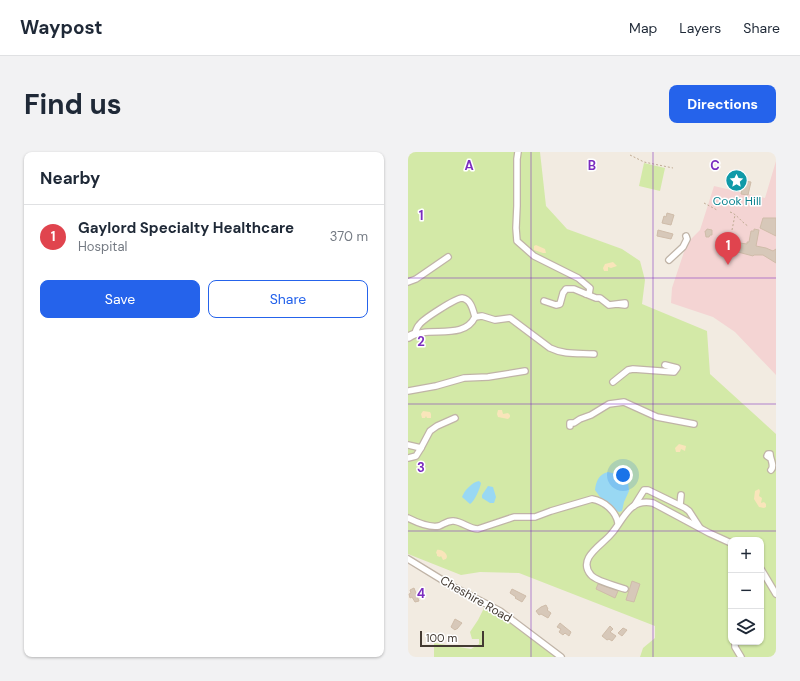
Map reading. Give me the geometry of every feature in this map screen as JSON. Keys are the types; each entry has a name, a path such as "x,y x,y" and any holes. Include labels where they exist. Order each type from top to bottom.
{"street":[{"path":"518,152 517,241 534,256 578,278 596,292 600,298 609,305 617,304"},
{"path":"669,260 683,247 687,239 686,236"},
{"path":"408,282 416,279 448,257"},
{"path":"544,301 556,305 560,304 563,293 570,288 596,298 600,298"},
{"path":"586,294 589,294 590,288"},
{"path":"408,336 415,333 418,326 427,316 438,312 455,300 461,298 467,300 471,304 475,318"},
{"path":"408,336 409,338 416,334 457,330 469,327 475,318 482,316 495,320 510,318 556,351 564,353 594,354"},
{"path":"613,382 628,370 633,369 674,372 677,368 665,365"},
{"path":"408,391 436,386 464,378 488,377 525,371"},
{"path":"570,426 570,423 574,423 609,404 617,402 624,402 656,417 694,424"},
{"path":"408,458 416,456 430,431 437,426 455,418"},
{"path":"408,445 421,448"},
{"path":"770,458 773,466 771,470"},
{"path":"634,506 641,493 644,490 648,490 680,505 689,511 701,529"},
{"path":"680,505 681,495"},
{"path":"408,518 422,524 433,526 438,526 452,520 462,523 472,529 478,529 514,518 535,518 551,510 596,500 613,511 617,516 618,523"},
{"path":"625,589 594,578 590,574 587,565 588,557 595,548 611,534 628,510 639,503 653,503 728,542"},
{"name":"Cheshire Road","path":"408,559 452,586 509,617 561,657"},
{"path":"763,573 776,594"},
{"path":"735,645 741,657"}],"path":[{"path":"630,155 644,162 673,168"},
{"path":"704,203 717,210"},
{"path":"730,212 748,226"},
{"path":"732,230 735,215"}],"shaded area":[{"path":"776,161 776,375 735,332 713,317 671,303 672,288 687,243 700,230 714,186 765,198"}],"green space":[{"path":"408,152 540,152 546,206 567,229 622,249 640,261 645,280 642,304 707,331 710,374 776,434 776,657 640,657 643,648 655,638 655,626 519,573 480,572 461,575 408,554"},
{"path":"644,163 665,168 660,191 639,186"},
{"path":"485,606 502,615 557,657 434,657 434,643 471,649 479,644 479,639 472,639 470,632"}],"sand":[{"path":"536,245 545,249 546,253 534,250 534,246"},
{"path":"613,262 617,266 611,268 608,267 608,271 604,271 603,268 605,264"},
{"path":"498,410 502,410 503,414 508,413 510,417 508,419 498,417"},
{"path":"423,411 430,412 431,418 427,418 426,416 425,418 422,418 421,414"},
{"path":"679,444 686,446 685,451 681,449 680,452 676,452 675,448"},
{"path":"759,489 759,496 762,498 761,503 764,502 766,504 766,507 764,508 759,507 754,499 755,491"},
{"path":"437,550 445,553 447,556 446,559 443,560 441,556 437,556"}],"water":[{"path":"608,472 620,475 628,482 629,491 622,511 619,512 600,497 595,490 598,478 602,474"},
{"path":"479,481 481,483 479,489 472,503 470,504 462,497 469,487"},
{"path":"488,486 493,487 496,497 494,503 490,503 482,498 482,495"}],"building":[{"path":"744,181 751,182 748,195 741,194"},
{"path":"667,213 674,215 671,225 662,223 664,216 666,217"},
{"path":"763,218 776,218 776,236 760,228"},
{"path":"707,229 712,230 712,235 709,237 706,237 705,231"},
{"path":"754,229 759,230 756,246 773,251 776,249 776,263 763,255 753,256 738,252 740,243 747,244 747,242 749,242 751,231 754,231"},
{"path":"658,230 673,234 671,239 657,236"},
{"path":"632,581 640,584 634,602 626,600"},
{"path":"598,584 618,591 615,598 596,589"},
{"path":"414,588 419,601 415,602 412,597 410,598 409,594 411,593 410,590"},
{"path":"512,589 526,596 522,602 510,593"},
{"path":"546,605 547,610 551,613 548,618 541,614 539,615 536,611"},
{"path":"455,619 462,623 455,630 451,627"},
{"path":"560,623 571,632 569,636 565,633 563,635 559,632 561,629 557,627"},
{"path":"610,626 613,629 610,632 616,636 612,641 609,639 607,640 602,636"},
{"path":"623,628 627,630 622,636 618,633"}],"place":[{"name":"Cook Hill","path":"737,180"},
{"name":"Gaylord Specialty Healthcare","path":"728,265"}]}
